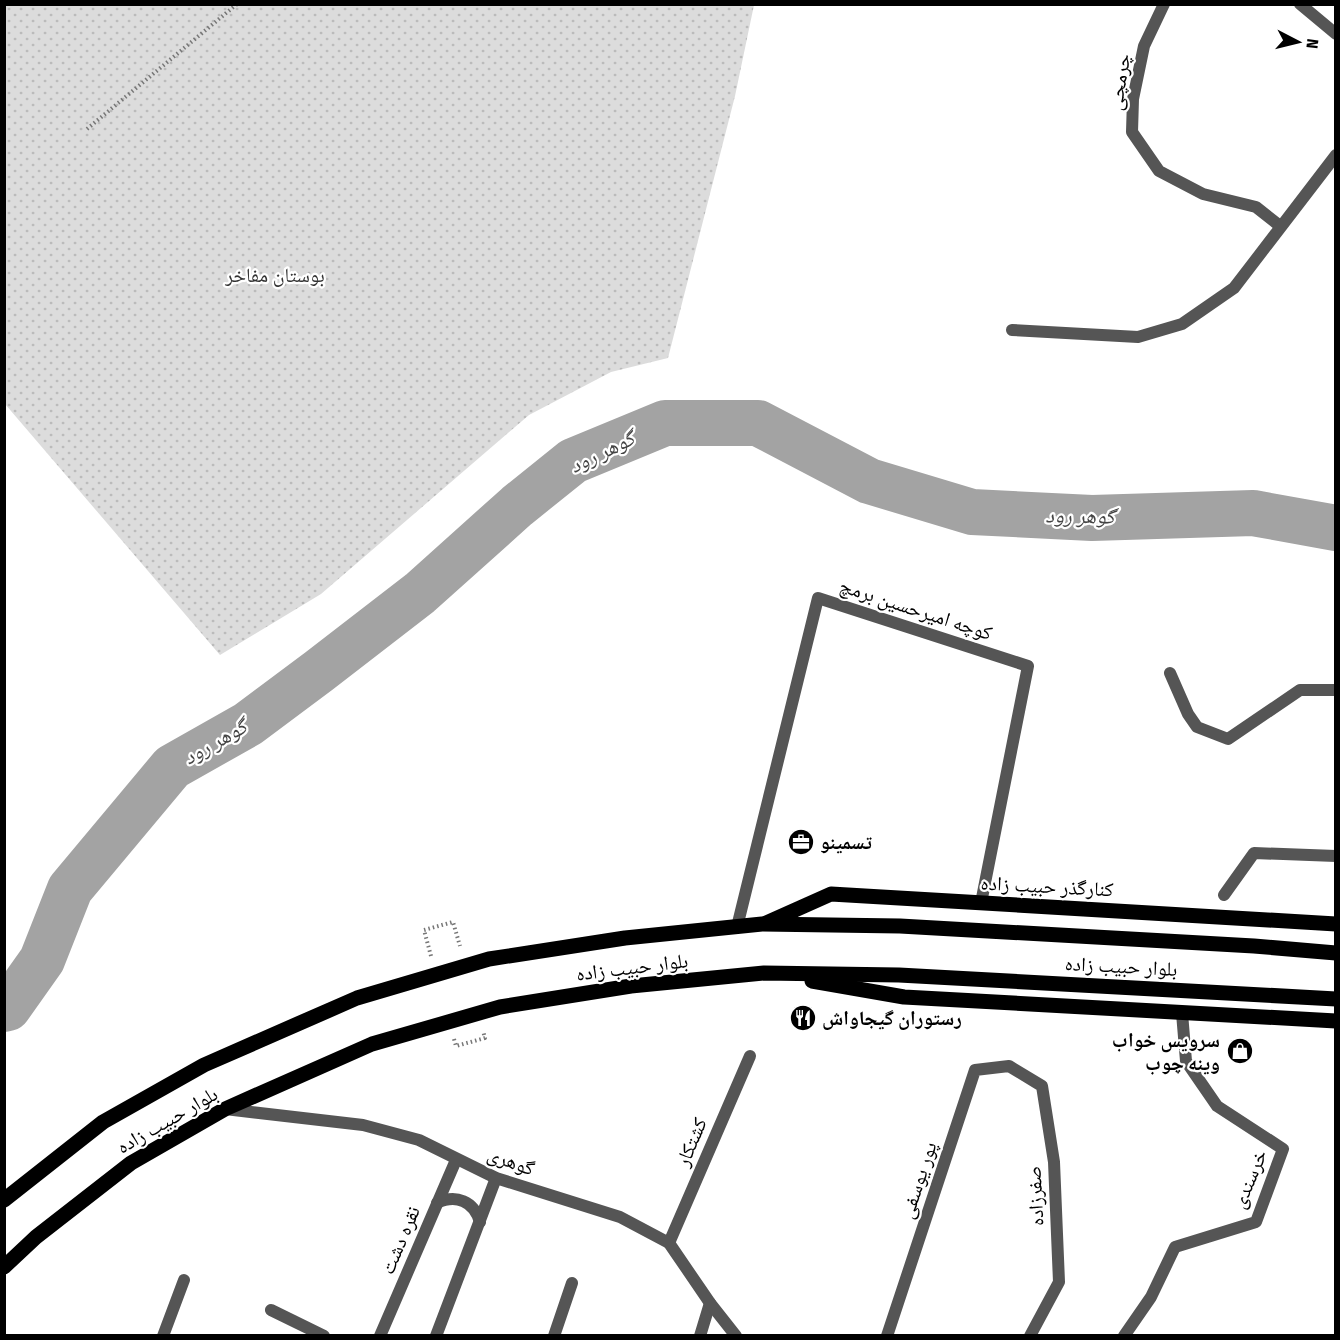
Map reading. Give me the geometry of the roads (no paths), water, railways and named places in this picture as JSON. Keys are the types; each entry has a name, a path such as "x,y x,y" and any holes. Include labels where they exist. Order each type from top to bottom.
{"main road":[{"name":"کنارگذر حبیب زاده","path":"762,924 831,894 1335,924"},
{"name":"بلوار حبیب زاده","path":"4,1200 103,1122 204,1065 357,998 489,958 625,938 762,924 900,926 1242,945 1335,953"},
{"name":"بلوار حبیب زاده","path":"4,1267 36,1237 131,1163 225,1109 372,1044 500,1007 630,986 764,973 899,975 1335,999"},
{"path":"764,973 904,997 1335,1021"}],"street":[{"name":"چرمچی","path":"1164,4 1144,45 1133,99 1132,132 1159,171 1203,194 1256,207 1280,226"},
{"path":"1300,4 1335,34"},
{"path":"1012,330 1138,337 1182,324 1234,288 1335,156"},
{"name":"کوچه امیرحسین برمچ","path":"737,927 818,598 1028,666 981,903"},
{"path":"1170,673 1188,714 1197,727 1228,739 1300,690 1335,690"},
{"path":"1224,895 1254,853 1335,856"},
{"name":"خرسندی","path":"1124,1335 1151,1297 1175,1247 1256,1222 1283,1149 1217,1106 1186,1061 1182,1013"},
{"name":"کشتکار","path":"669,1244 750,1056"},
{"name":"پور یوسفی","path":"887,1335 975,1070 1009,1066"},
{"name":"صفرزاده","path":"1009,1066 1042,1086 1054,1162 1059,1282 1030,1335"},
{"name":"گوهری","path":"225,1109 363,1125 419,1140 496,1178 620,1217 669,1244 710,1304 736,1335"},
{"name":"نقره دشت","path":"380,1335 456,1160"},
{"path":"436,1335 496,1178"},
{"path":"437,1203 452,1198 460,1199 473,1208 480,1222"},
{"path":"163,1335 184,1280"},
{"path":"554,1335 572,1283"},
{"path":"700,1335 710,1304"},
{"path":"272,1310 324,1335"}],"waterway":[{"name":"گوهر رود","path":"4,1009 8,1008 42,960 70,889 172,767 248,724 319,671 420,593 517,506 573,461 665,423 758,423 869,481 972,512 1092,518 1253,513 1336,528"}],"place":[{"name":"تسمینو","path":"801,842"},
{"name":"رستوران گیجاواش","path":"803,1018"},
{"name":"سرویس خواب وینه چوب","path":"1240,1051"}],"park label":[{"name":"بوستان مفاخر","path":"275,275"}]}
